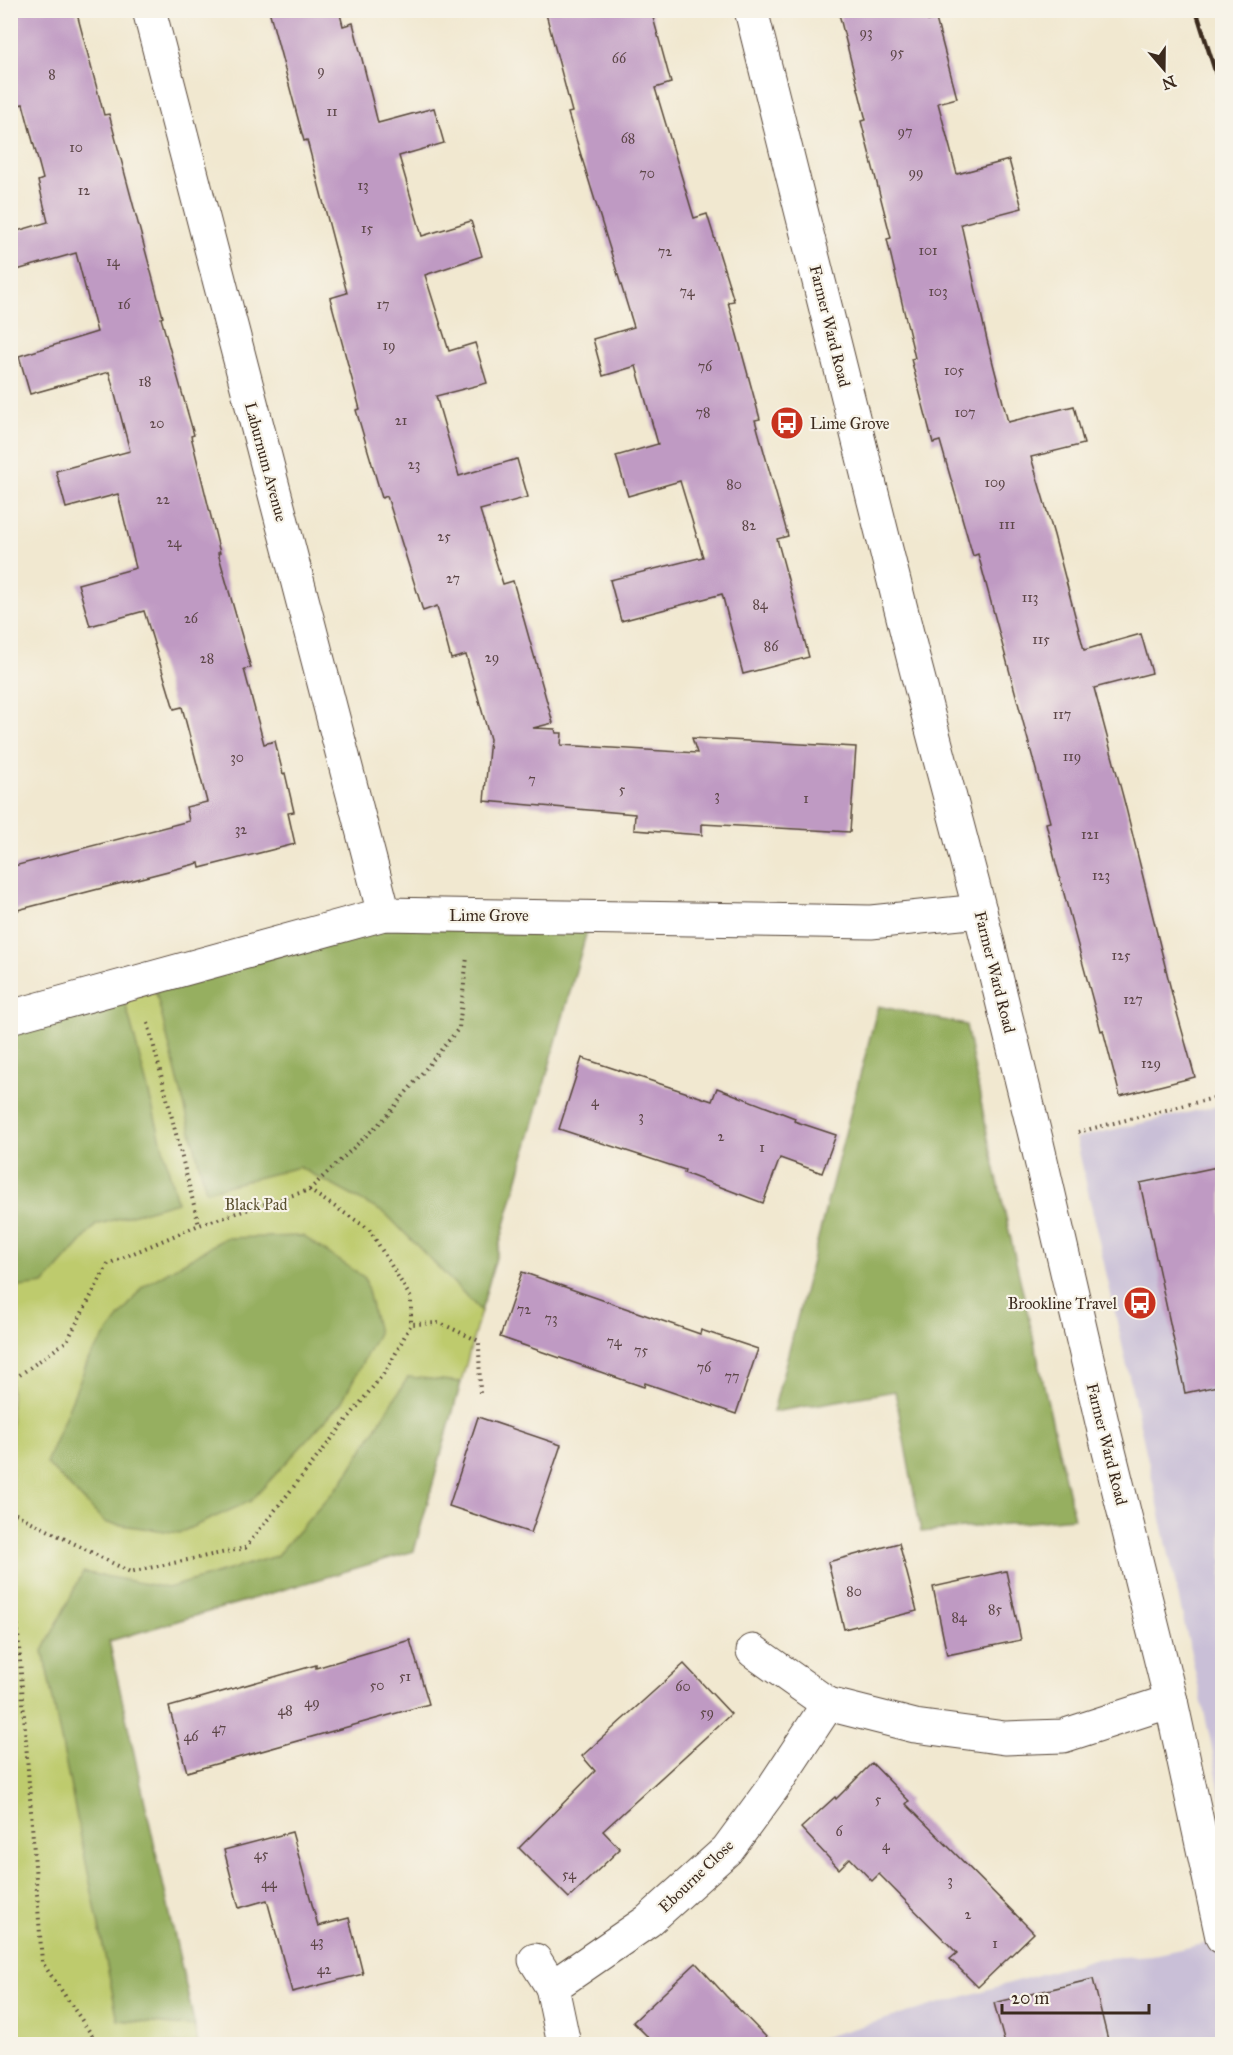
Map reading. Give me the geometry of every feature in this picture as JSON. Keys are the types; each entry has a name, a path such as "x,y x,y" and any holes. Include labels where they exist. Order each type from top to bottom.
{"street":[{"name":"Laburnum Avenue","path":"149,10 384,914"},
{"name":"Farmer Ward Road","path":"751,10 1037,1143 1104,1431 1171,1701 1222,1937"},
{"name":"Lime Grove","path":"10,1017 384,914 871,922 980,910"},
{"path":"753,1651 828,1704 915,1726 1005,1738 1063,1736 1171,1701"},
{"name":"Ebourne Close","path":"564,2044 543,1973 648,1921 727,1850 774,1786 828,1704"}],"path":[{"path":"10,1382 67,1341 108,1264 199,1225 309,1190 386,1117 459,1028 472,915"},
{"path":"138,981 199,1225"},
{"path":"1037,1143 1222,1096"},
{"path":"10,1511 130,1572 244,1548 388,1368 411,1324 411,1298 369,1229 309,1190"},
{"path":"411,1324 440,1323 479,1341 480,1396"},
{"path":"10,1523 42,1962 98,2044"}],"shaded area":[{"path":"1222,1105 1222,1805 1211,1743 1076,1138"},
{"path":"1222,1940 1222,2044 800,2044 1093,1959 1153,1955"}],"green space":[{"path":"384,914 591,916 481,1311 386,1214 299,1167 206,1191 152,977"},
{"name":"Black Pad","path":"591,916 414,1551 109,1641 198,2044 11,2044 11,1017"},
{"path":"121,986 177,1202 96,1225 44,1284 11,1288 11,1017"},
{"path":"878,1006 966,1025 988,1138 1074,1518 921,1532 895,1391 773,1412"},
{"path":"303,1236 365,1278 378,1333 341,1403 251,1501 179,1533 106,1523 46,1463 89,1358 142,1287 225,1238"},
{"path":"408,1377 461,1382 414,1551 109,1641 195,2027 118,2020 43,1651 83,1572 168,1588 276,1556 343,1481"}],"building":[{"path":"27,10 76,10 104,115 109,114 163,317 161,318 194,435 191,436 220,553 218,553 251,668 244,669 264,744 275,741 283,774 285,773 294,812 288,813 295,844 200,868 199,863 10,912 10,867 189,821 186,807 207,802 182,707 174,709 144,611 90,626 78,584 136,568 118,494 66,508 56,471 130,451 109,372 30,394 19,356 97,332 76,253 10,272 10,233 48,222 38,181 43,179 23,104 10,107 10,15"},
{"path":"269,10 339,10 343,26 353,23 378,123 434,108 444,143 399,156 422,236 471,221 482,256 425,275 449,351 475,343 487,383 436,396 459,476 517,459 528,497 480,510 503,584 513,581 553,723 533,728 555,729 556,733 562,733 561,745 697,753 692,738 856,747 850,832 702,824 702,835 634,830 635,814 484,801 490,739 466,655 451,659 437,606 423,611 387,496 382,498 356,410 360,409 330,298 347,293 307,140 304,141"},
{"path":"545,10 651,10 671,83 655,88 694,218 707,214 734,301 728,302 760,419 755,420 788,536 777,539 809,657 743,674 722,594 621,621 610,580 703,557 680,481 628,496 616,456 658,444 636,366 603,376 593,339 634,327 568,113 572,112"},
{"path":"838,10 925,10 928,21 936,19 957,98 938,103 957,174 1009,160 1022,208 961,224 1008,422 1074,406 1084,444 1031,457 1084,650 1141,634 1152,673 1094,688 1195,1077 1120,1096 1056,864 1046,823 1050,822 978,554 973,556 940,441 933,443 911,359 915,358 887,239 891,238 861,121 866,120"},
{"path":"582,1058 712,1101 717,1088 795,1118 794,1121 836,1135 822,1173 780,1158 763,1203 684,1173 685,1170 559,1129"},
{"path":"1222,1166 1222,1385 1185,1393 1140,1183"},
{"path":"522,1272 700,1334 701,1330 758,1349 736,1414 645,1383 644,1387 500,1337"},
{"path":"478,1417 561,1445 531,1533 449,1506"},
{"path":"899,1543 917,1611 844,1629 828,1562"},
{"path":"1006,1571 1021,1640 947,1655 933,1587"},
{"path":"410,1640 429,1704 187,1772 169,1707"},
{"path":"684,1664 731,1714 603,1831 620,1849 569,1898 519,1848 595,1771 582,1756"},
{"path":"872,1763 909,1801 906,1804 1034,1933 978,1987 950,1959 957,1953 879,1874 872,1881 850,1858 839,1869 801,1828 835,1797 836,1799"},
{"path":"292,1832 318,1926 349,1918 363,1974 292,1992 267,1900 239,1908 224,1850"},
{"path":"696,1963 773,2044 655,2044 633,2022"},
{"path":"1093,1979 1109,2044 1005,2044 994,2003"}],"railway":[{"path":"1196,10 1222,93"}],"place":[{"name":"Lime Grove","path":"787,423"},
{"name":"Brookline Travel","path":"1140,1303"}]}
